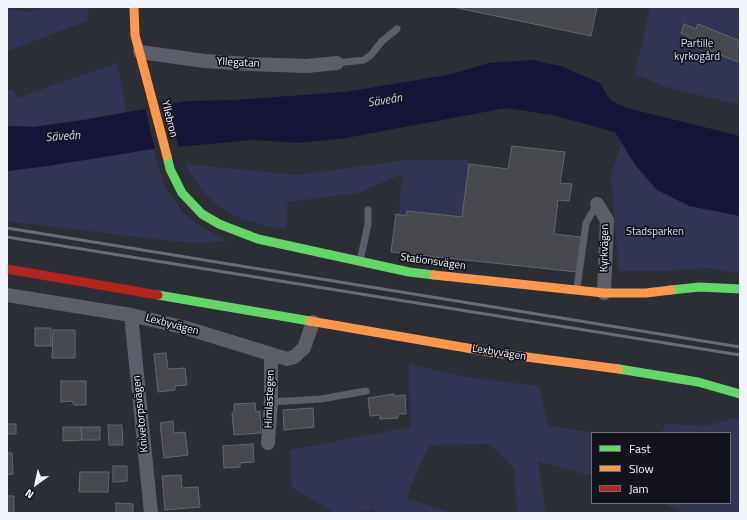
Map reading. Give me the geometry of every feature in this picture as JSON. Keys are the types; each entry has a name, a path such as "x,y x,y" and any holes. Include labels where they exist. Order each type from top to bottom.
{"street":[{"path":"134,7 133,21 140,52"},
{"name":"Yllegatan","path":"140,52 205,61 248,64 307,66 337,63"},
{"name":"Yllebron","path":"140,52 165,154"},
{"name":"Stationsvägen","path":"165,154 170,169 182,193 202,214 219,224 258,239 409,272 525,286 577,289 604,293 646,294 700,287 740,289"},
{"name":"Kyrkvägen","path":"598,204 607,220 604,293"},
{"name":"Lexbyvägen","path":"7,269 313,322 567,363 596,365 698,382 740,395"},
{"name":"Lexbyvägen","path":"7,295 131,315 186,328 287,359 294,357 304,348 313,322"},
{"name":"Knivetorpsvägen","path":"131,315 150,513"},
{"name":"Himlastegen","path":"268,443 271,402 271,355"}],"lane":[{"path":"337,63 364,60 382,41 397,29"},
{"path":"577,289 586,223 598,204"},
{"path":"360,261 368,224 368,210"},
{"path":"271,402 321,399 366,391"}],"green space":[{"path":"46,7 89,7 87,21 7,51 7,9 29,12"},
{"name":"Partille kyrkogård","path":"650,7 740,7 740,105 666,87 635,74"},
{"path":"117,63 127,112 34,127 7,126 7,90 13,90 17,98"},
{"name":"Stadsparken","path":"621,144 636,166 690,206 740,216 740,274 708,268 668,271 619,271 611,175"},
{"path":"153,149 165,187 183,213 198,225 227,241 195,243 162,240 7,221 7,171"},
{"path":"407,160 467,160 469,164 462,217 407,211 406,216 399,215 402,174 357,193 288,202 286,229 261,225 235,216 213,201 199,186 185,164 297,175"},
{"path":"409,364 465,377 539,386 549,426 591,432 591,476 538,461 546,513 517,513 514,468 490,444 429,445 406,498 450,513 375,513 374,509 352,513 336,513 292,488 290,450 410,427"},
{"path":"734,418 740,420 740,513 685,513 664,504 731,504 731,432 662,432 666,424 707,426"}],"water":[{"name":"Säveån","path":"532,60 561,66 600,83 610,100 627,108 740,136 740,216 689,206 657,190 636,166 615,132 552,115 506,108 346,138 298,143 254,140 153,149 7,171 7,126 34,127 85,120 187,101 233,100 345,92 447,75 489,63"}],"pier":[{"path":"168,102 179,148 155,150 145,107"}],"building":[{"path":"453,7 597,7 591,36"},
{"path":"684,24 696,29 698,24 740,41 740,59 738,62 689,42 691,38 681,33"},
{"path":"512,146 565,152 560,183 572,184 569,201 558,200 554,234 581,237 577,272 391,252 396,214 406,216 407,211 462,217 469,164 508,169"},
{"path":"35,328 51,328 51,346 35,346"},
{"path":"53,330 75,330 75,358 52,358"},
{"path":"166,353 168,369 185,368 187,385 175,386 175,390 158,392 154,354"},
{"path":"61,381 86,381 86,405 74,405 72,401 61,402"},
{"path":"394,394 394,396 405,395 406,414 398,414 398,418 380,419 380,415 370,416 368,398"},
{"path":"255,403 256,412 260,411 261,433 234,435 232,413 234,412 234,404"},
{"path":"313,408 314,427 284,430 283,410"},
{"path":"173,421 174,433 185,432 188,455 164,458 160,423"},
{"path":"7,424 16,424 16,434 7,434"},
{"path":"108,425 122,425 123,445 109,445"},
{"path":"63,427 81,427 82,440 63,441"},
{"path":"81,427 100,427 100,440 82,440"},
{"path":"253,444 254,462 240,463 240,467 224,468 223,446"},
{"path":"7,453 12,453 13,474 7,475"},
{"path":"113,466 127,466 127,481 113,482"},
{"path":"80,472 109,472 108,492 79,492"},
{"path":"181,475 182,488 198,487 200,507 165,510 162,476"},
{"path":"7,496 14,496 14,513 7,513"},
{"path":"116,503 133,504 133,513 116,513"}],"railway":[{"path":"7,228 740,347"},
{"path":"7,237 740,355"}],"traffic: fast":[{"path":"167,156 170,169 182,193 202,214 219,224 258,239 409,272 434,275"},
{"path":"671,290 700,287 740,289"},
{"path":"158,295 310,321"},
{"path":"619,369 698,382 740,394"}],"traffic: slow":[{"path":"134,7 135,35 167,156"},
{"path":"434,275 604,293 646,293 671,290"},
{"path":"310,321 496,353 619,369"}],"traffic: jam":[{"path":"7,269 158,295"}]}
